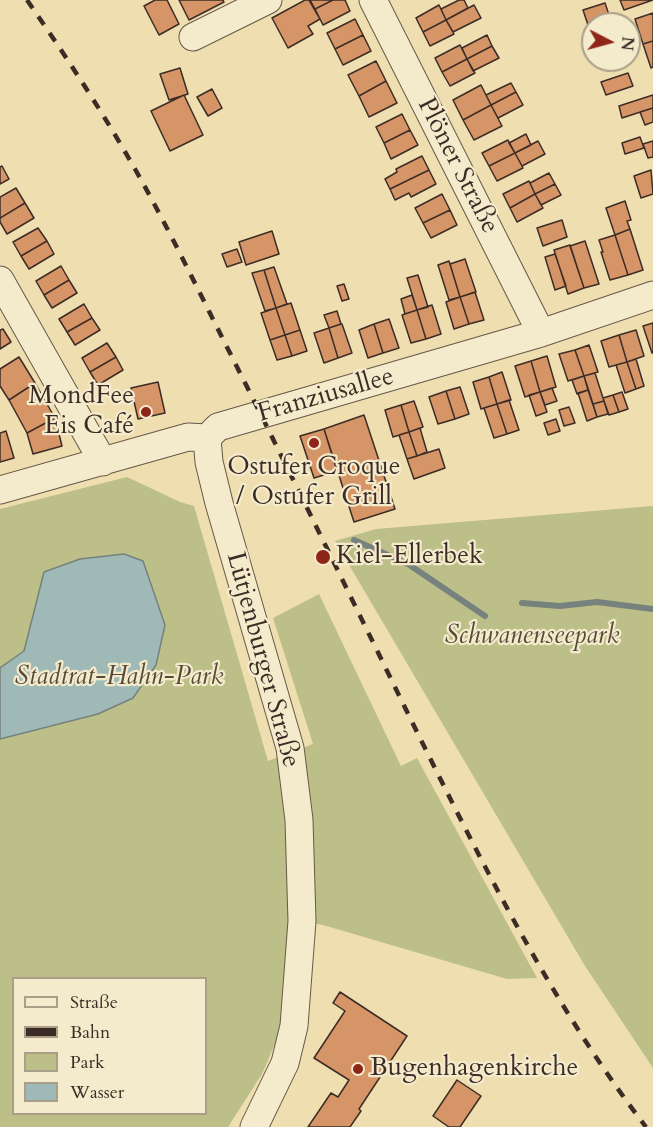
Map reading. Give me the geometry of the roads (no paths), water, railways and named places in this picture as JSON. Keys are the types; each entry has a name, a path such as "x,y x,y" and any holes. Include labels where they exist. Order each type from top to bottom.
{"street":[{"path":"193,37 268,0"},
{"name":"Plöner Straße","path":"373,0 541,333"},
{"path":"0,280 103,462"},
{"name":"Franziusallee","path":"0,490 188,437 207,438 218,427 541,333 653,295"},
{"name":"Lütjenburger Straße","path":"207,438 209,462 219,503 290,748 299,820 302,921 294,1026 285,1063 254,1127"}],"water":[{"path":"124,554 143,561 165,625 156,665 133,698 98,714 0,739 0,668 24,651 44,572 80,559"}],"waterway":[{"path":"354,540 408,564 485,616"},
{"path":"522,603 560,606 597,602 653,609"}],"railway":[{"path":"27,0 96,105 160,214 278,448 444,787 523,937 581,1034 646,1127"}],"place":[{"name":"MondFee Eis Café","path":"146,412"},
{"name":"Ostufer Croque / Ostufer Grill","path":"314,443"},
{"name":"Kiel-Ellerbek","path":"323,557"},
{"name":"Bugenhagenkirche","path":"358,1069"}],"park label":[{"name":"Schwanenseepark","path":"532,637"},
{"name":"Stadtrat-Hahn-Park","path":"119,678"}]}
